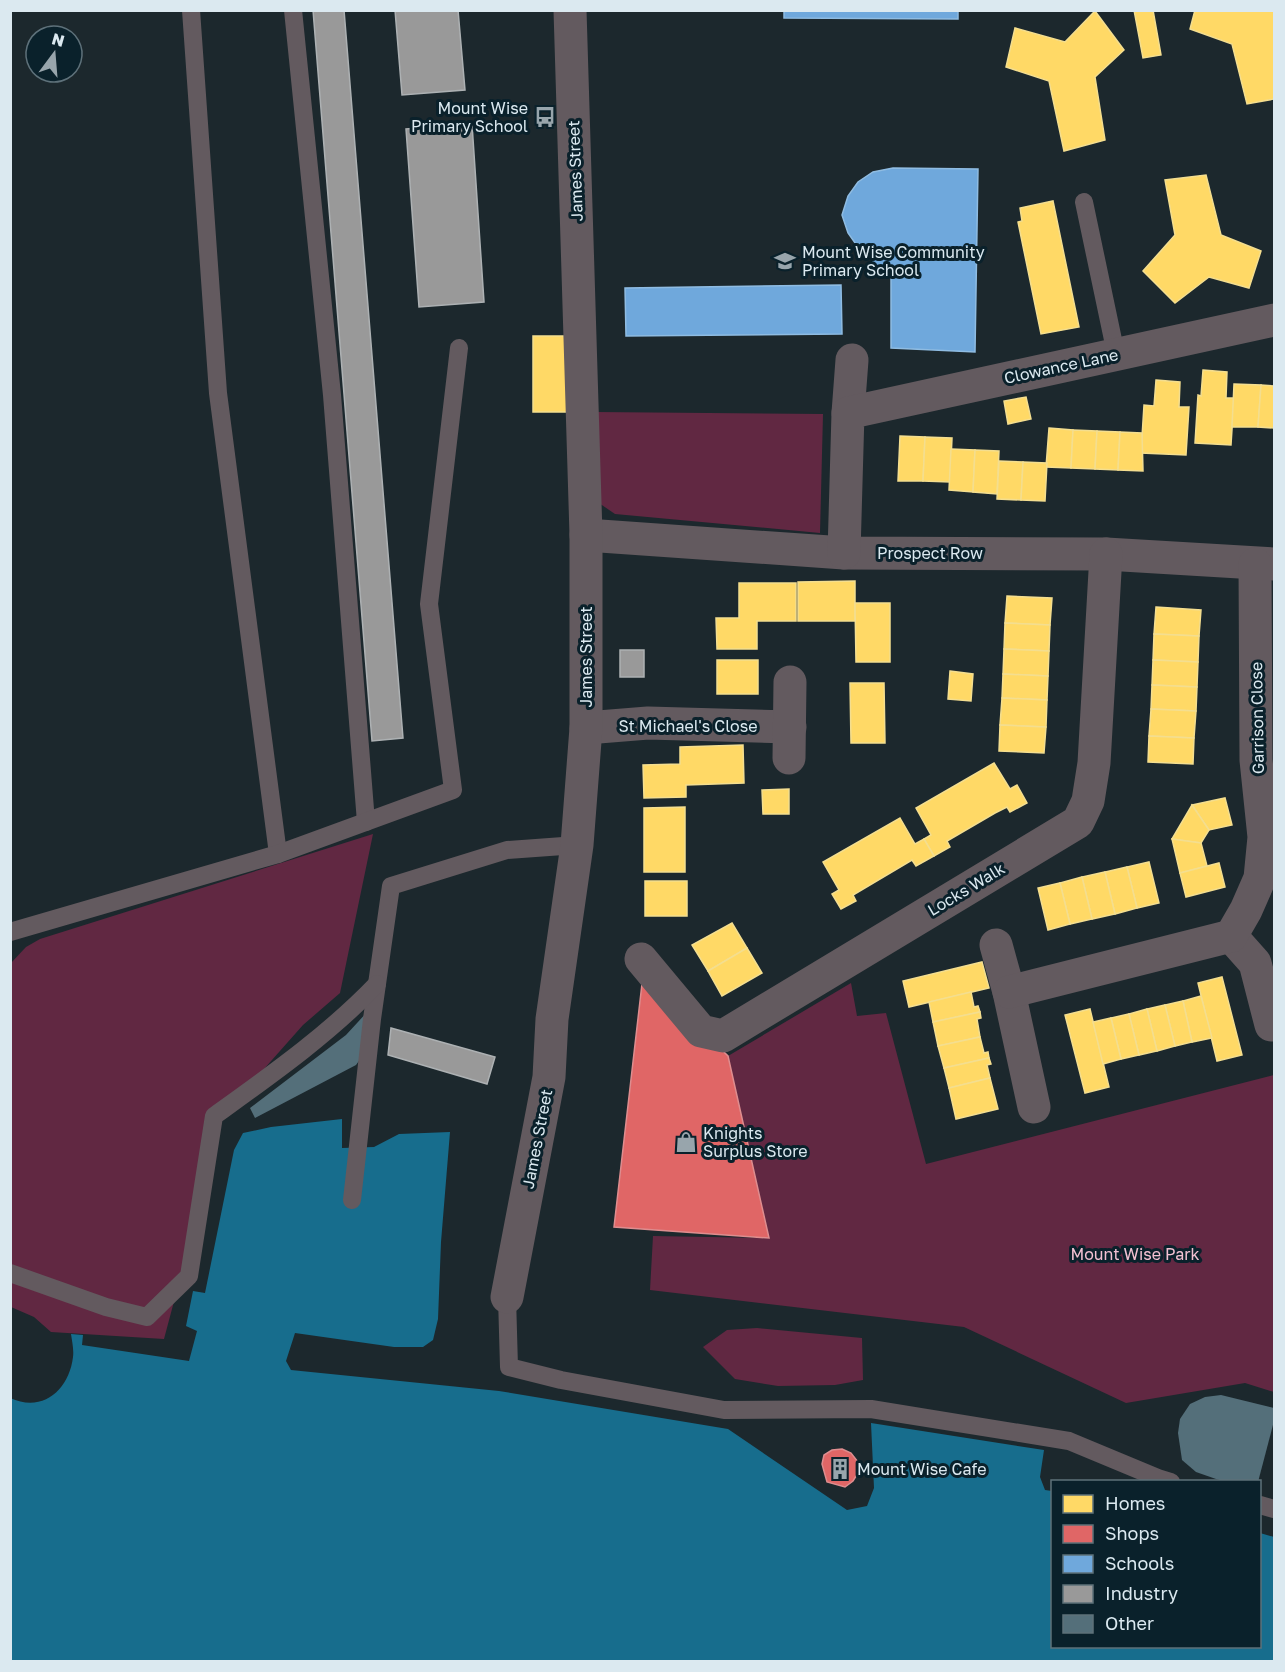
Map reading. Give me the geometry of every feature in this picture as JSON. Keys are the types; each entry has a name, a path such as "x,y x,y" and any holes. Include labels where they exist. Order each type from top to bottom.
{"street":[{"name":"James Street","path":"507,1297 549,1077 552,1019 577,845 586,728 586,535 570,10"},
{"name":"Clowance Lane","path":"848,413 1275,320"},
{"path":"844,553 848,413 852,360"},
{"name":"Prospect Row","path":"586,535 844,553 1106,554 1265,564"},
{"name":"Locks Walk","path":"641,959 700,1031 723,1036 1078,822 1088,801 1094,763 1106,554"},
{"name":"Garrison Close","path":"1231,936 1260,878 1264,837 1256,760 1265,564"},
{"name":"St Michael's Close","path":"586,728 648,723 790,743 790,682"},
{"path":"1009,992 1231,936 1256,963 1271,1025"},
{"path":"996,945 1009,992 1034,1107"}],"lane":[{"path":"191,10 218,393 278,854"},
{"path":"294,10 332,396 366,822"},
{"path":"1084,202 1116,354"},
{"path":"10,932 278,854 453,790 429,603 459,348"},
{"path":"352,1200 376,984 391,886 507,850 577,845"},
{"path":"10,1273 106,1307 147,1317 189,1276 214,1116 302,1051 353,1009 376,984"},
{"path":"507,1297 508,1367 561,1380 724,1410 871,1409 1069,1441 1164,1480"}],"green space":[{"path":"595,412 823,414 820,533 615,514 596,501"},
{"path":"373,834 340,993 303,1025 224,1114 164,1339 51,1332 34,1317 11,1307 11,963 26,947 40,939"},
{"name":"Mount Wise Park","path":"851,983 857,1016 886,1013 926,1164 1274,1075 1274,1392 1245,1383 1126,1403 964,1327 650,1290 653,1236 769,1238 728,1056"},
{"path":"757,1328 862,1338 863,1380 835,1385 778,1386 735,1379 703,1347 727,1330"}],"water":[{"path":"342,1119 342,1148 374,1147 399,1134 450,1132 441,1242 438,1319 433,1340 423,1347 394,1347 295,1333 286,1361 291,1370 499,1391 728,1429 847,1510 867,1506 874,1488 871,1423 1044,1450 1040,1477 1045,1490 1051,1491 1051,1648 1261,1648 1261,1533 1274,1537 1274,1661 11,1661 10,1398 33,1403 52,1396 60,1388 66,1379 73,1357 71,1334 83,1335 82,1345 189,1361 197,1331 186,1326 193,1291 205,1293 234,1150 243,1133 271,1127"}],"building: Homes":[{"path":"1134,10 1153,10 1161,55 1143,58"},
{"path":"1195,10 1274,10 1274,99 1247,104 1232,44 1190,29"},
{"path":"1095,11 1124,50 1095,77 1105,140 1064,151 1049,81 1006,67 1015,28 1065,42"},
{"path":"1206,175 1221,235 1261,251 1249,288 1209,277 1175,303 1143,271 1175,235 1165,180"},
{"path":"1053,201 1079,327 1041,334 1018,222 1022,221 1020,208"},
{"path":"533,336 566,336 567,412 533,412"},
{"path":"1203,370 1227,372 1226,398 1234,398 1231,445 1195,443 1198,395 1201,396"},
{"path":"1156,380 1180,382 1179,407 1189,407 1186,455 1141,453 1144,405 1154,406"},
{"path":"1234,384 1261,385 1258,427 1232,427"},
{"path":"1261,385 1274,386 1274,428 1258,427"},
{"path":"1026,397 1031,419 1008,424 1004,401"},
{"path":"1049,428 1073,430 1071,468 1046,467"},
{"path":"1073,430 1097,431 1095,469 1071,468"},
{"path":"1097,431 1120,432 1118,470 1095,469"},
{"path":"1120,432 1142,433 1143,471 1118,470"},
{"path":"900,436 925,437 923,481 898,481"},
{"path":"925,437 952,438 950,482 923,481"},
{"path":"951,449 975,450 973,492 949,490"},
{"path":"975,450 999,451 997,494 973,492"},
{"path":"999,461 1023,462 1021,500 997,499"},
{"path":"1023,462 1047,463 1045,501 1021,500"},
{"path":"855,581 855,621 798,621 798,582"},
{"path":"739,583 796,583 796,621 757,621 757,649 717,649 716,618 739,618"},
{"path":"1007,596 1052,598 1050,625 1005,623"},
{"path":"855,603 890,603 890,662 856,662"},
{"path":"1156,607 1201,610 1199,636 1154,634"},
{"path":"1005,623 1050,625 1049,651 1004,649"},
{"path":"1154,634 1199,636 1198,662 1153,660"},
{"path":"1004,649 1049,651 1048,676 1003,674"},
{"path":"717,660 758,660 758,694 717,694"},
{"path":"1153,660 1198,662 1197,687 1152,685"},
{"path":"950,671 973,674 971,701 948,699"},
{"path":"1003,674 1048,676 1047,700 1002,698"},
{"path":"850,683 884,683 885,743 851,743"},
{"path":"1152,685 1197,687 1196,711 1151,709"},
{"path":"1002,698 1047,700 1046,727 1000,725"},
{"path":"1151,709 1196,711 1194,738 1149,736"},
{"path":"1000,725 1046,727 1044,753 999,751"},
{"path":"1149,736 1194,738 1193,764 1148,762"},
{"path":"743,745 744,783 686,785 686,797 644,798 643,765 680,764 680,747"},
{"path":"994,763 1010,789 1017,785 1027,803 1010,812 1007,807 995,813 947,841 950,847 934,856 924,839 931,835 916,808"},
{"path":"789,789 789,814 763,814 762,790"},
{"path":"1225,798 1232,825 1209,830 1192,805"},
{"path":"1192,805 1209,830 1201,843 1172,839"},
{"path":"685,807 685,872 644,872 644,808"},
{"path":"900,818 915,844 924,839 934,856 916,866 912,860 853,895 856,901 841,909 832,894 839,890 823,862"},
{"path":"1172,839 1201,843 1207,866 1180,873"},
{"path":"1149,862 1159,903 1137,908 1127,867"},
{"path":"1219,863 1225,887 1186,897 1180,873"},
{"path":"1127,867 1137,908 1115,914 1105,872"},
{"path":"1105,872 1115,914 1092,919 1082,877"},
{"path":"1082,877 1092,919 1070,924 1060,883"},
{"path":"645,881 687,881 687,916 645,916"},
{"path":"1060,883 1070,924 1048,930 1038,888"},
{"path":"732,923 747,948 708,971 692,945"},
{"path":"747,948 762,973 722,996 708,971"},
{"path":"982,962 989,988 909,1007 903,981"},
{"path":"1222,977 1242,1055 1217,1061 1198,983"},
{"path":"971,992 974,1007 978,1006 980,1012 933,1022 929,1002"},
{"path":"1201,996 1212,1038 1192,1042 1183,1001"},
{"path":"1183,1001 1192,1042 1175,1046 1165,1005"},
{"path":"1165,1005 1175,1046 1157,1051 1147,1009"},
{"path":"1090,1009 1109,1087 1085,1093 1065,1015"},
{"path":"1147,1009 1157,1051 1139,1055 1129,1014"},
{"path":"980,1012 981,1018 977,1019 980,1037 938,1046 933,1022"},
{"path":"1129,1014 1139,1055 1121,1059 1111,1018"},
{"path":"1111,1018 1121,1059 1103,1064 1093,1022"},
{"path":"980,1037 984,1053 988,1052 989,1058 944,1068 938,1046"},
{"path":"989,1058 991,1064 987,1065 990,1078 949,1088 944,1068"},
{"path":"990,1078 998,1109 956,1119 949,1088"}],"building: Shops":[{"name":"Knights Surplus Store","path":"643,975 728,1056 769,1238 614,1227"},
{"name":"Mount Wise Cafe","path":"842,1449 851,1453 858,1462 858,1473 845,1487 827,1482 822,1464 824,1455 832,1450"}],"building: Schools":[{"path":"784,10 958,10 958,19 784,18"},
{"path":"893,168 978,169 975,352 891,348 891,274 872,274 873,259 860,250 848,233 842,215 848,196 858,182 873,172"},
{"path":"841,285 842,334 626,336 625,288"}],"building: Industry":[{"path":"313,10 344,10 403,738 372,741"},
{"path":"395,10 458,10 465,90 402,95"},
{"path":"472,124 484,302 419,307 406,129"},
{"path":"620,650 644,650 644,677 620,677"},
{"path":"391,1028 495,1057 487,1084 388,1055"}],"building: Other":[{"path":"369,1010 364,1054 356,1065 255,1118 250,1108 346,1035"},
{"path":"1221,1395 1274,1408 1274,1421 1259,1480 1220,1480 1196,1472 1182,1460 1178,1433 1180,1419 1190,1404 1205,1397"}],"place":[{"name":"Mount Wise Primary School","path":"545,117"},
{"name":"Mount Wise Community Primary School","path":"785,261"},
{"name":"Knights Surplus Store","path":"686,1142"},
{"name":"Mount Wise Cafe","path":"840,1469"}]}
